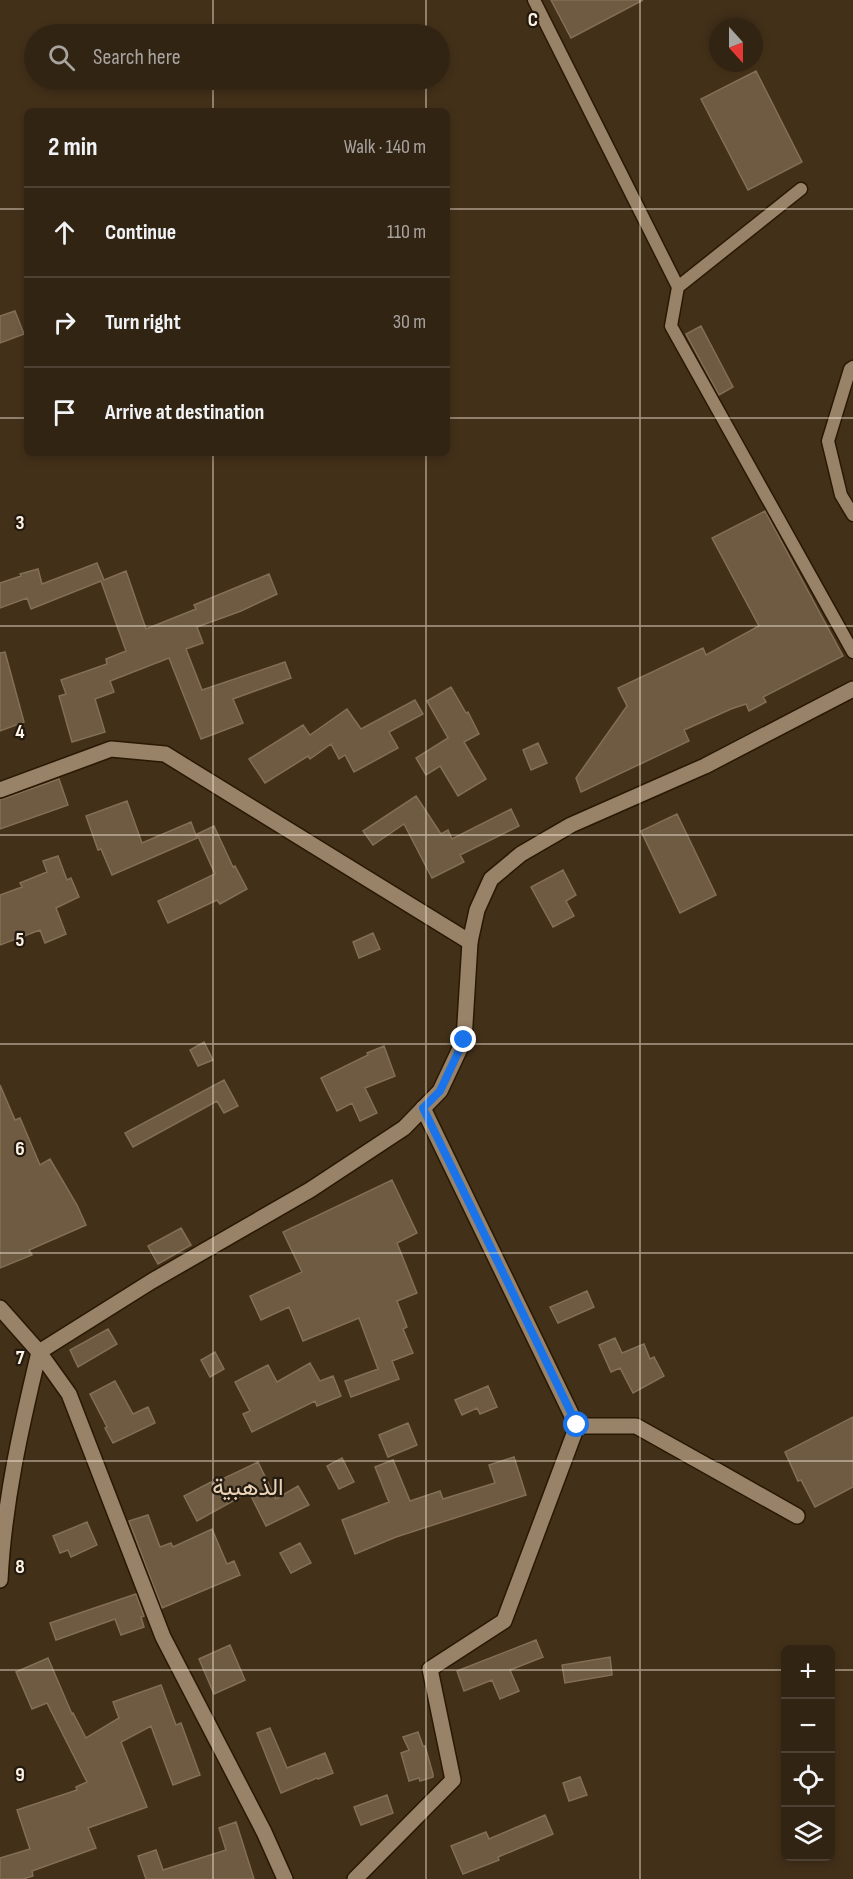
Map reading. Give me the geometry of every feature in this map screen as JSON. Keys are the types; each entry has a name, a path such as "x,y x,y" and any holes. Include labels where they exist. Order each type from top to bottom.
{"street":[{"path":"0,1580 2,1542 16,1450 39,1352 152,1281 310,1190 404,1128 440,1091 464,1040 470,942 477,910 491,879 520,854 571,825 705,766 853,688"},
{"path":"0,790 111,749 165,754 470,942"},
{"path":"356,1879 453,1780 430,1669 504,1621 577,1425 423,1108"},
{"path":"0,1308 39,1352 69,1394 163,1637 264,1832 285,1879"},
{"path":"577,1425 636,1426 797,1516 716,1470"}],"lane":[{"path":"534,0 678,286 671,326 853,652"},
{"path":"678,286 801,189"},
{"path":"853,367 850,369 828,441 841,495 853,515"}],"building":[{"path":"551,0 643,0 571,38"},
{"path":"757,72 802,162 748,190 701,99"},
{"path":"15,311 24,334 0,343 0,316"},
{"path":"701,326 733,387 719,395 686,334"},
{"path":"765,511 843,656 763,697 766,702 749,711 746,704 684,730 689,741 581,792 576,778 627,706 618,688 703,648 706,655 759,626 712,538"},
{"path":"97,563 104,580 126,571 146,629 196,609 194,605 269,574 277,594 241,611 197,627 203,643 186,649 202,690 285,662 291,678 233,699 243,723 201,739 169,658 110,681 114,692 95,699 105,732 72,742 59,696 66,694 61,680 107,664 106,659 126,651 101,581 31,609 27,598 0,608 0,583 38,569 42,584"},
{"path":"5,652 24,722 0,731 0,653"},
{"path":"451,687 466,713 468,712 479,734 464,742 486,779 458,796 440,766 426,775 416,758 448,738 427,701"},
{"path":"415,700 423,714 389,732 398,748 354,772 345,755 339,759 331,744 310,759 308,756 265,783 249,759 303,725 310,735 347,709 361,729"},
{"path":"538,743 547,763 531,770 523,750"},
{"path":"59,779 68,805 0,829 0,800"},
{"path":"416,796 441,834 448,830 452,839 511,809 519,826 460,855 464,862 432,878 404,824 373,845 363,831"},
{"path":"127,801 142,843 191,822 197,838 112,875 101,849 98,850 86,816"},
{"path":"677,814 716,895 680,913 641,831"},
{"path":"214,826 233,867 235,866 247,889 220,904 217,900 168,923 158,901 215,874 197,834"},
{"path":"58,856 67,880 71,878 79,897 56,908 66,934 45,943 40,930 0,945 0,895 22,887 20,883 47,872 43,861"},
{"path":"563,870 576,895 566,901 574,916 553,927 531,887"},
{"path":"373,933 380,949 359,958 353,942"},
{"path":"204,1042 213,1060 198,1066 190,1050"},
{"path":"384,1046 395,1076 365,1088 377,1113 360,1121 352,1103 337,1111 321,1078"},
{"path":"224,1080 238,1106 224,1113 217,1101 133,1147 125,1133"},
{"path":"0,1085 15,1120 20,1118 40,1165 50,1159 86,1225 29,1250 32,1255 0,1268"},
{"path":"392,1180 417,1233 397,1243 417,1293 397,1301 407,1327 403,1329 413,1353 392,1361 399,1379 351,1397 345,1381 378,1369 359,1318 303,1341 289,1307 261,1320 250,1296 302,1272 283,1232"},
{"path":"181,1228 191,1245 158,1264 148,1246"},
{"path":"587,1291 594,1307 558,1323 550,1307"},
{"path":"108,1329 117,1344 78,1367 70,1350"},
{"path":"615,1338 622,1353 644,1344 650,1359 654,1357 664,1376 633,1393 620,1368 611,1372 599,1345"},
{"path":"215,1352 224,1369 210,1377 201,1360"},
{"path":"310,1363 320,1381 333,1376 341,1396 317,1406 315,1401 252,1432 243,1414 250,1411 235,1382 268,1365 277,1382"},
{"path":"115,1381 133,1414 148,1407 155,1423 113,1443 90,1394"},
{"path":"488,1386 497,1407 480,1414 477,1408 462,1415 455,1400"},
{"path":"853,1417 853,1487 815,1507 801,1480 798,1481 785,1452"},
{"path":"408,1423 417,1445 388,1457 379,1435"},
{"path":"514,1457 526,1495 396,1537 355,1554 342,1520 389,1502 375,1467 393,1460 410,1501 440,1491 443,1499 495,1483 489,1465"},
{"path":"342,1458 354,1482 339,1489 327,1466"},
{"path":"258,1462 276,1499 298,1486 309,1505 266,1526 249,1492 197,1521 184,1496"},
{"path":"148,1515 160,1547 171,1543 173,1547 212,1529 227,1564 234,1561 240,1575 162,1608 129,1521"},
{"path":"87,1522 97,1545 71,1557 68,1550 60,1553 53,1536"},
{"path":"300,1543 311,1563 291,1573 280,1553"},
{"path":"136,1594 144,1616 141,1617 144,1627 121,1635 115,1619 56,1640 50,1623"},
{"path":"536,1640 543,1657 510,1670 519,1691 500,1699 492,1680 464,1691 457,1671"},
{"path":"230,1645 245,1680 214,1694 199,1659"},
{"path":"610,1657 612,1675 565,1683 562,1665"},
{"path":"48,1658 72,1714 86,1738 119,1718 113,1702 161,1685 176,1725 181,1723 200,1775 173,1785 151,1726 121,1742 147,1807 88,1828 96,1848 32,1871 33,1876 23,1879 0,1879 0,1858 30,1849 17,1810 77,1790 76,1787 87,1782 47,1703 32,1709 16,1672"},
{"path":"270,1728 287,1768 325,1753 333,1773 281,1793 257,1733"},
{"path":"418,1732 425,1746 433,1777 420,1781 419,1778 409,1781 401,1753 409,1750 403,1737"},
{"path":"580,1777 587,1795 569,1801 563,1783"},
{"path":"387,1795 393,1813 361,1825 354,1807"},
{"path":"545,1815 553,1834 498,1857 499,1860 463,1874 451,1846 486,1832 489,1839"},
{"path":"236,1822 254,1879 146,1879 138,1856 156,1850 163,1870 226,1850 219,1828"}],"district":[{"name":"الذهبية","path":"248,1487"}],"route":[{"path":"464,1040 440,1091 423,1108 577,1425"}]}
